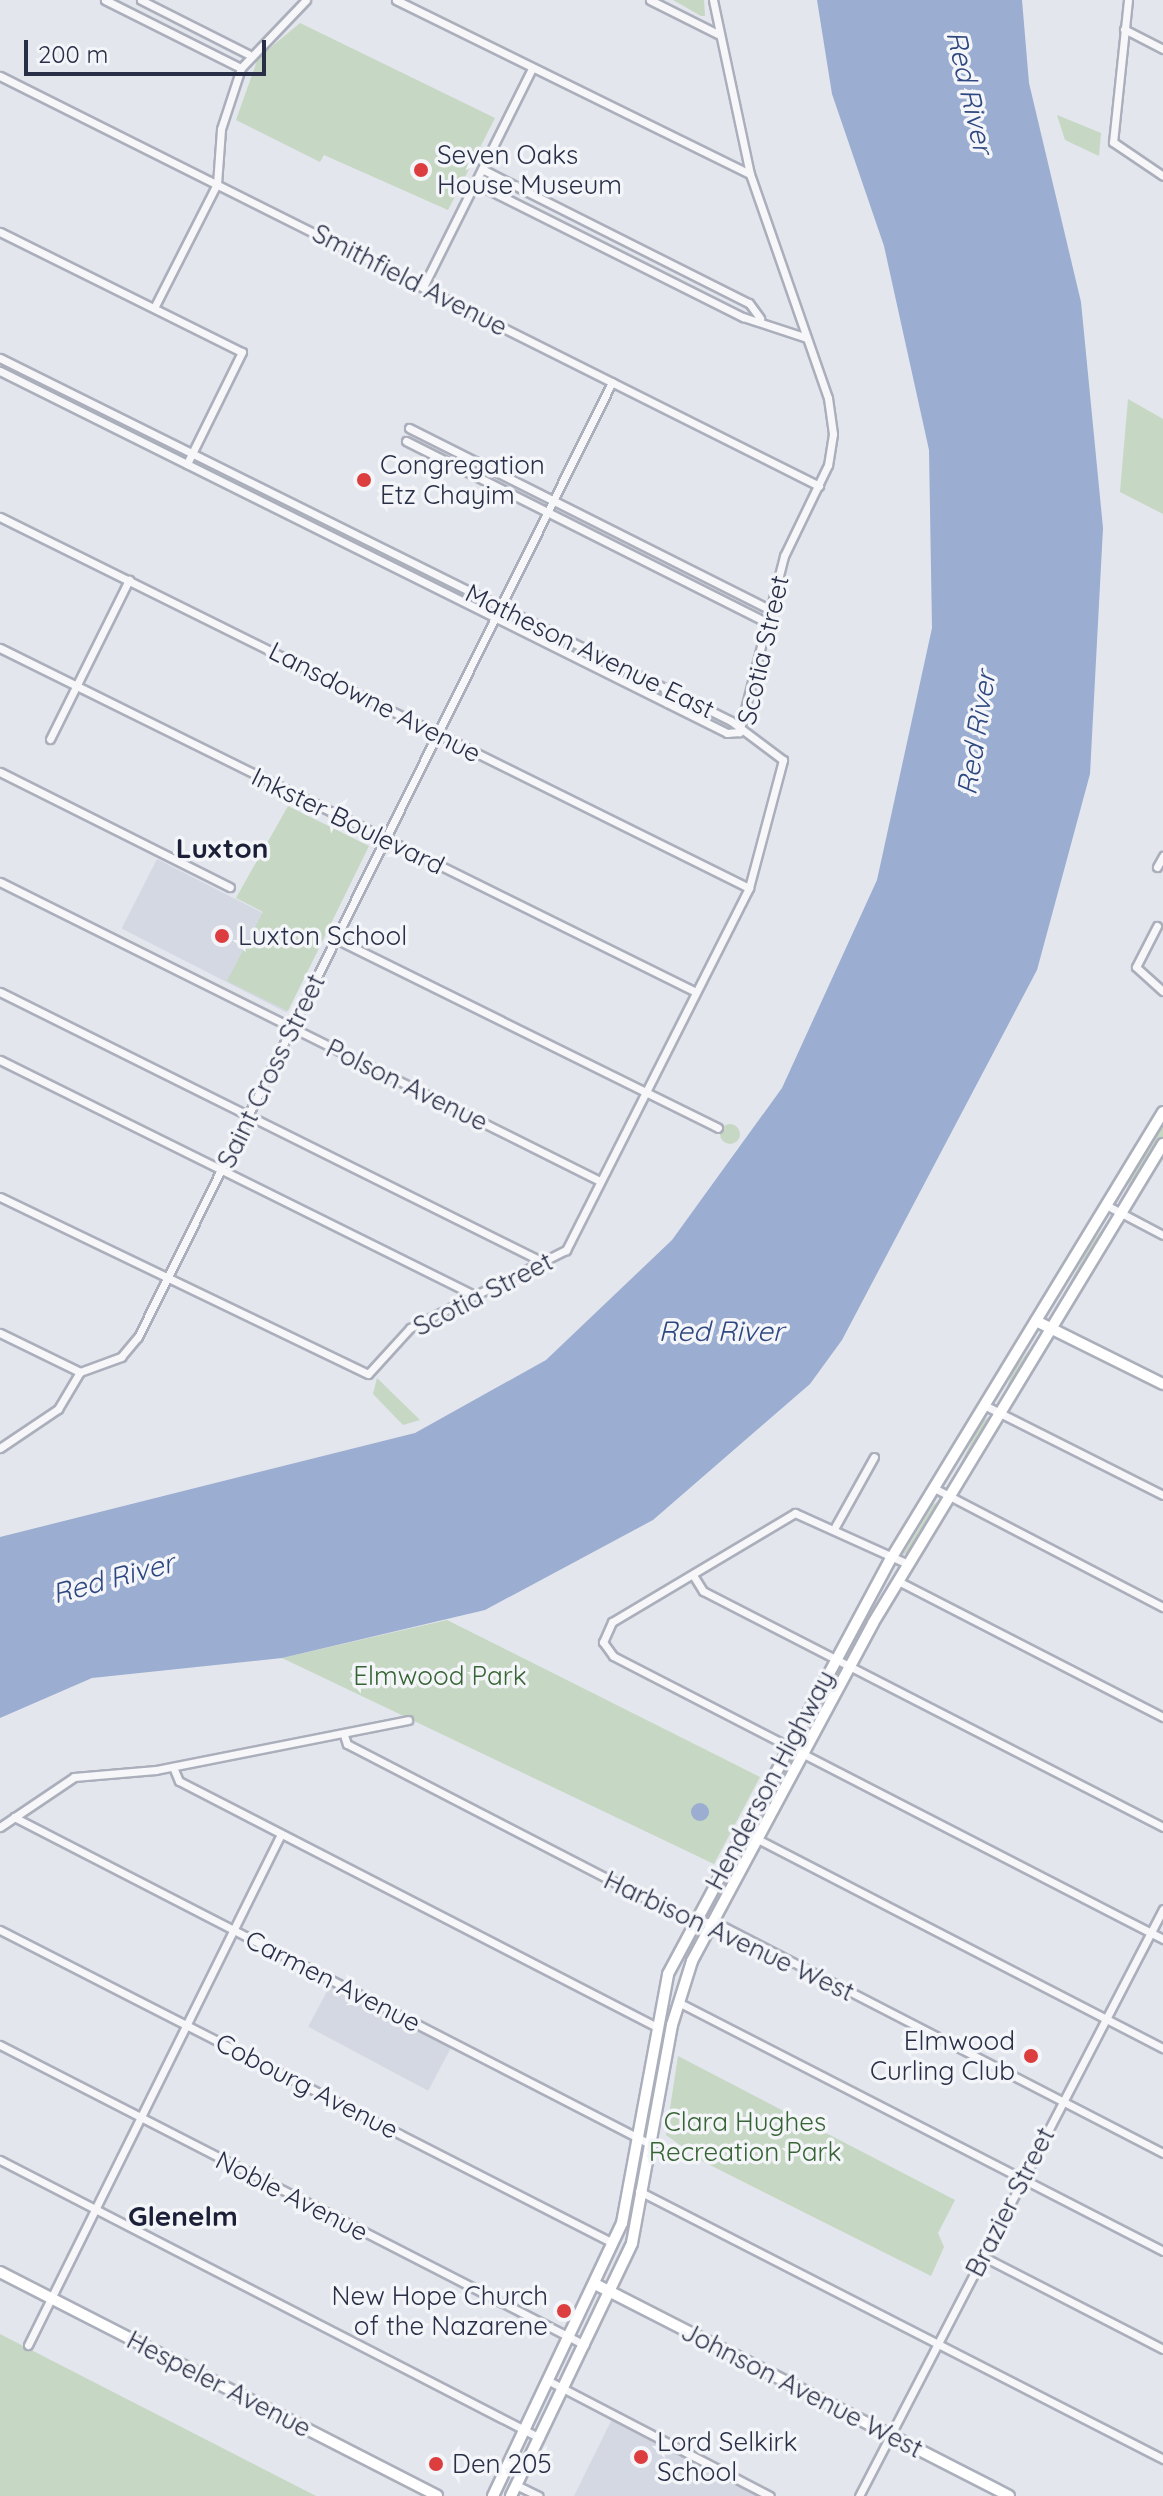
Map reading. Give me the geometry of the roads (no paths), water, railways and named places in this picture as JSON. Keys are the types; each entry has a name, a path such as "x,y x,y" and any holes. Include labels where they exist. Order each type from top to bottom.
{"main road":[{"name":"Henderson Highway","path":"491,2495 613,2243 629,2190 655,2026 668,1974 788,1745 892,1557 1163,1112"},
{"name":"Henderson Highway","path":"511,2496 611,2292 645,2192 678,2002 715,1922 898,1581 1163,1144"},
{"path":"1036,1321 1163,1384"},
{"name":"Hespeler Avenue","path":"0,2272 437,2496"},
{"name":"Johnson Avenue West","path":"595,2284 1009,2496"}],"street":[{"path":"105,0 241,68"},
{"path":"141,0 248,54"},
{"path":"154,308 217,184 221,129 241,68 248,54 306,0"},
{"path":"396,0 750,174"},
{"path":"650,0 718,34"},
{"name":"Scotia Street","path":"167,1280 356,1375 368,1374 410,1328 566,1250 749,888 783,760 739,732 784,556 819,486 832,425 807,338 750,174 713,0"},
{"path":"1128,0 1113,142 1163,176"},
{"path":"1124,29 1163,49"},
{"path":"423,287 532,68"},
{"name":"Smithfield Avenue","path":"0,76 819,486"},
{"path":"482,169 749,303 760,318"},
{"path":"475,183 743,317 760,318 807,338"},
{"path":"0,232 242,352 187,464"},
{"name":"Matheson Avenue East","path":"0,358 731,721 739,732"},
{"name":"Matheson Avenue East","path":"0,371 727,733 739,732"},
{"name":"Saint Cross Street","path":"80,1372 130,1350 612,382"},
{"path":"409,428 769,609"},
{"path":"406,441 766,622"},
{"name":"Lansdowne Avenue","path":"0,517 749,888"},
{"path":"50,739 129,580"},
{"name":"Inkster Boulevard","path":"0,648 696,992"},
{"path":"0,772 230,887"},
{"path":"1157,867 1163,856"},
{"name":"Polson Avenue","path":"0,882 600,1181"},
{"path":"1157,926 1136,967 1163,991"},
{"path":"336,939 718,1128"},
{"path":"0,992 545,1263"},
{"path":"0,1060 476,1296"},
{"path":"0,1197 167,1280"},
{"path":"1106,1205 1163,1235"},
{"path":"0,1333 80,1372 58,1409 0,1448"},
{"path":"984,1405 1163,1495"},
{"path":"835,1527 874,1457"},
{"path":"934,1488 1163,1607"},
{"path":"908,1564 835,1527 791,1515 608,1625 606,1650 1163,1939"},
{"path":"693,1575 703,1591 1163,1827"},
{"path":"898,1581 1163,1717"},
{"path":"0,1827 74,1777 173,1767 408,1720"},
{"name":"Harbison Avenue West","path":"344,1735 347,1744 694,1922 715,1922 1163,2153"},
{"path":"173,1767 179,1781 655,2026"},
{"name":"Carmen Avenue","path":"14,1817 653,2145"},
{"path":"742,1831 1163,2048"},
{"path":"28,2345 231,1928 281,1834"},
{"name":"Brazier Street","path":"859,2496 1163,1909"},
{"name":"Cobourg Avenue","path":"0,1930 613,2243"},
{"path":"678,2002 1163,2251"},
{"name":"Noble Avenue","path":"0,2045 585,2345"},
{"path":"0,2160 540,2438"},
{"path":"629,2190 645,2192 1163,2459"},
{"path":"982,2256 1163,2349"},
{"path":"547,2380 770,2496"},
{"path":"516,2485 539,2496"}],"water":[{"name":"Red River","path":"817,0 1022,0 1029,83 1081,302 1103,528 1090,774 1037,970 842,1340 810,1384 653,1520 485,1610 282,1658 92,1678 0,1718 0,1537 415,1433 546,1360 672,1240 782,1088 877,880 932,628 929,450 884,246 832,94"},
{"path":"700,1803 709,1812 700,1821 691,1812"}],"place":[{"name":"Seven Oaks House Museum","path":"421,170"},
{"name":"Congregation Etz Chayim","path":"364,480"},
{"name":"Luxton School","path":"222,936"},
{"name":"Elmwood Curling Club","path":"1031,2056"},
{"name":"New Hope Church of the Nazarene","path":"564,2311"},
{"name":"Lord Selkirk School","path":"641,2457"},
{"name":"Den 205","path":"436,2464"}],"district":[{"name":"Luxton","path":"222,848"},
{"name":"Glenelm","path":"183,2216"}],"park label":[{"name":"Elmwood Park","path":"440,1676"},
{"name":"Clara Hughes Recreation Park","path":"745,2137"}]}
